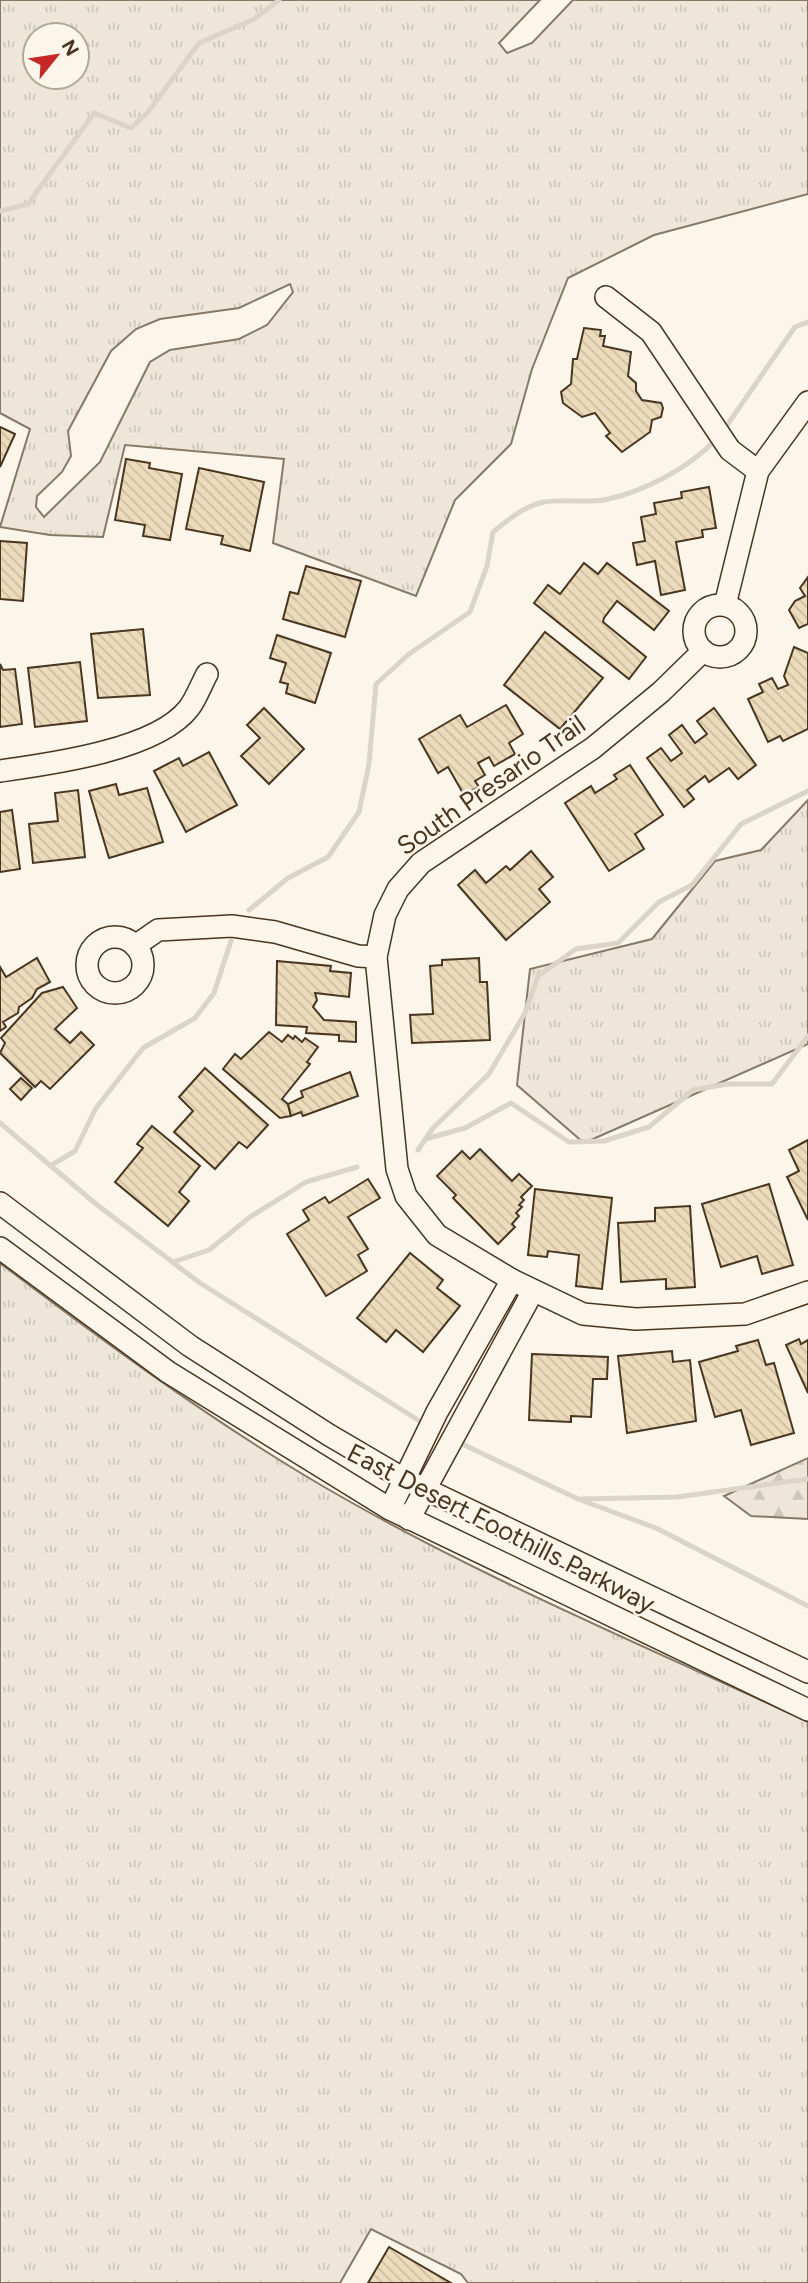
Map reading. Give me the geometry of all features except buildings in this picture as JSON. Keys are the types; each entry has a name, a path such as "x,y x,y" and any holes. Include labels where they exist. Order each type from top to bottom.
{"street":[{"path":"606,297 651,332 730,450 758,471"},
{"path":"725,605 758,471 808,402"},
{"path":"725,605 736,610 743,618 746,634 739,649 725,657 718,657 703,651 694,636 696,619 708,607 725,605"},
{"name":"South Presario Trail","path":"703,651 661,692 593,748 421,863 398,889 385,915 376,957 397,1169 406,1196 437,1235 512,1280 583,1314 636,1319 746,1314 808,1292"},
{"path":"0,771 51,764 130,744 188,709 207,674"},
{"path":"135,946 158,930 232,926 275,932 358,956 376,957"},
{"name":"East Desert Foothills Parkway","path":"0,1203 123,1298 255,1390 404,1479 808,1672"},
{"name":"East Desert Foothills Parkway","path":"0,1248 109,1330 230,1413 400,1514 808,1710"},
{"path":"400,1514 404,1479 437,1412 512,1280"},
{"path":"400,1514 426,1489 533,1291"}],"green space":[{"path":"0,0 540,0 499,43 507,53 532,43 573,0 808,0 808,194 654,235 568,278 532,369 511,444 455,500 416,596 273,543 284,459 125,445 103,537 50,535 0,527 30,429 0,413","holes":["290,284 293,292 267,325 239,339 170,350 150,362 100,462 44,517 36,507 37,496 62,472 71,456 68,431 111,351 136,329 160,319 239,308"]},
{"path":"808,800 808,1044 584,1143 517,1085 530,969 652,939 715,861 761,850"},
{"path":"0,1263 187,1400 265,1451 365,1510 489,1575 808,1722 808,2283 468,2283 461,2274 371,2229 340,2283 0,2283"},
{"path":"808,1458 808,1519 751,1516 724,1496"}],"waterway":[{"path":"0,211 28,204 94,113 131,128 148,112 199,43 254,19 279,0"},
{"path":"723,431 795,327 808,322"},
{"path":"249,910 288,878 328,857 359,812 369,764 376,684 409,654 470,612 487,566 493,532 517,514 537,504 552,501 604,500 650,485 680,469 717,438"},
{"path":"418,1150 433,1128 489,1074 525,1013 538,976 576,949 618,943 659,902 692,885 741,824 808,791"},
{"path":"50,1166 75,1151 96,1108 143,1048 195,1018 214,993 231,941"},
{"path":"425,1139 465,1128 511,1103 569,1142 604,1141 649,1127 693,1090 727,1084 772,1084 808,1036"},
{"path":"0,1123 96,1204 200,1283 426,1425"},
{"path":"173,1262 209,1250 250,1217 306,1182 357,1167"},
{"path":"456,1441 578,1499 656,1528 808,1606"},
{"path":"581,1499 677,1497 808,1479"}]}
